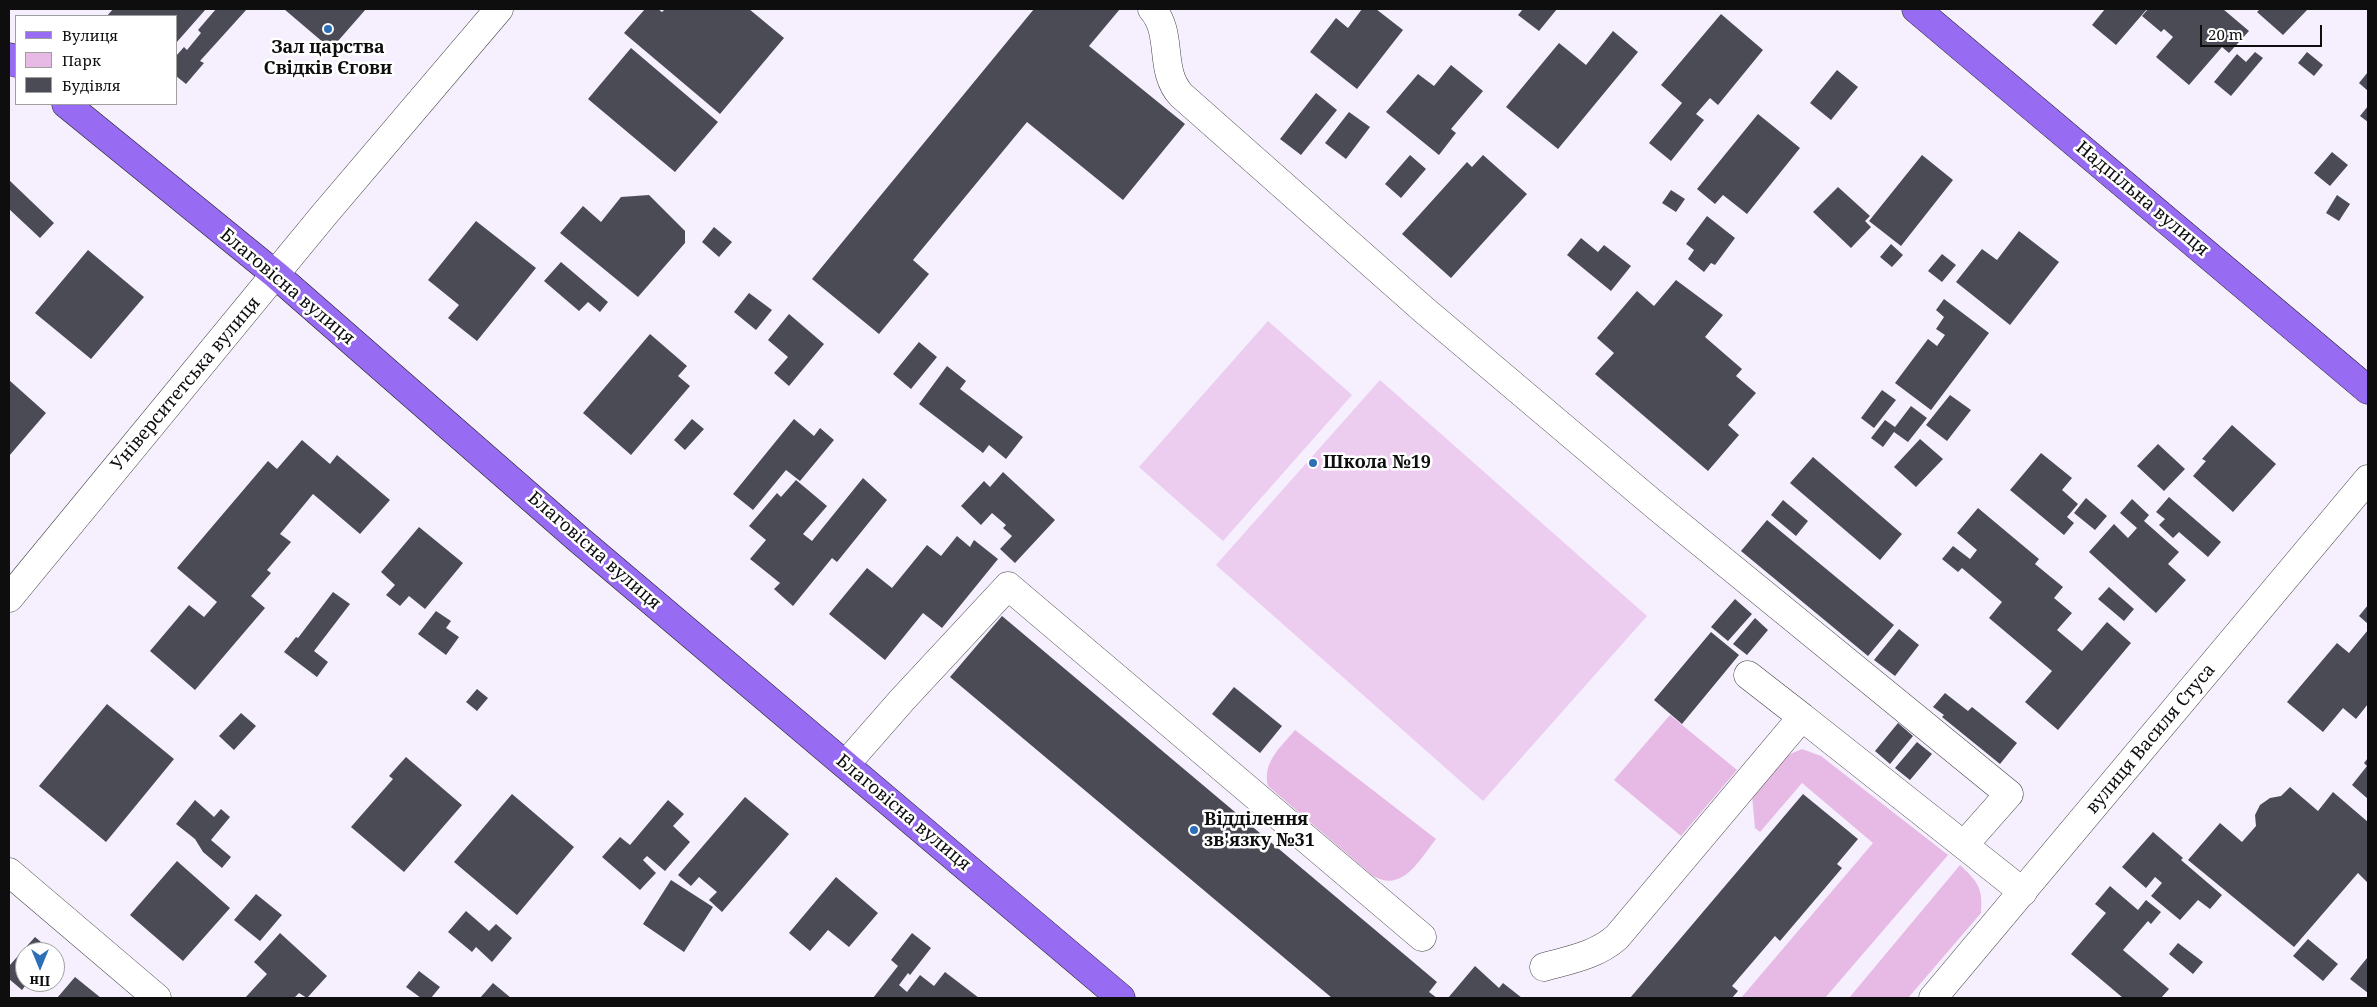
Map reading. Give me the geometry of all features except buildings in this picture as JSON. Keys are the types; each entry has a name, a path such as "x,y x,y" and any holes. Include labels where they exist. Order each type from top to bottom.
{"main road":[{"name":"Надпільна вулиця","path":"1916,9 2368,390"},
{"name":"Благовісна вулиця","path":"67,105 276,275 577,538 1121,998"}],"street":[{"name":"Університетська вулиця","path":"9,598 323,216 498,9"},
{"path":"1152,9 1163,27 1168,74 1181,95 1454,335 1656,506 2009,794 1964,845"},
{"name":"вулиця Василя Стуса","path":"1932,998 2368,480"},
{"path":"846,764 902,700 1008,586 1422,937"},
{"path":"1748,675 2023,892"},
{"path":"1544,967 1594,952 1607,946 1802,717"},
{"path":"9,872 157,998"}],"green space":[{"path":"1670,715 1737,770 1681,836 1614,780"},
{"path":"1295,730 1436,839 1409,872 1393,880 1384,880 1373,876 1268,786 1267,777 1270,762"},
{"path":"1802,749 1821,756 1948,855 1825,998 1741,998 1873,843 1802,783 1760,832 1755,828 1752,795 1788,755"},
{"path":"1960,865 1978,886 1981,897 1981,913 1908,998 1849,998"}],"shaded area":[{"path":"1268,321 1352,395 1223,541 1139,467"},
{"path":"1380,380 1647,616 1483,801 1216,565"}],"place":[{"name":"Зал царства Свідків Єгови","path":"328,29"},
{"name":"Школа №19","path":"1313,463"},
{"name":"Відділення зв'язку №31","path":"1194,830"}]}
